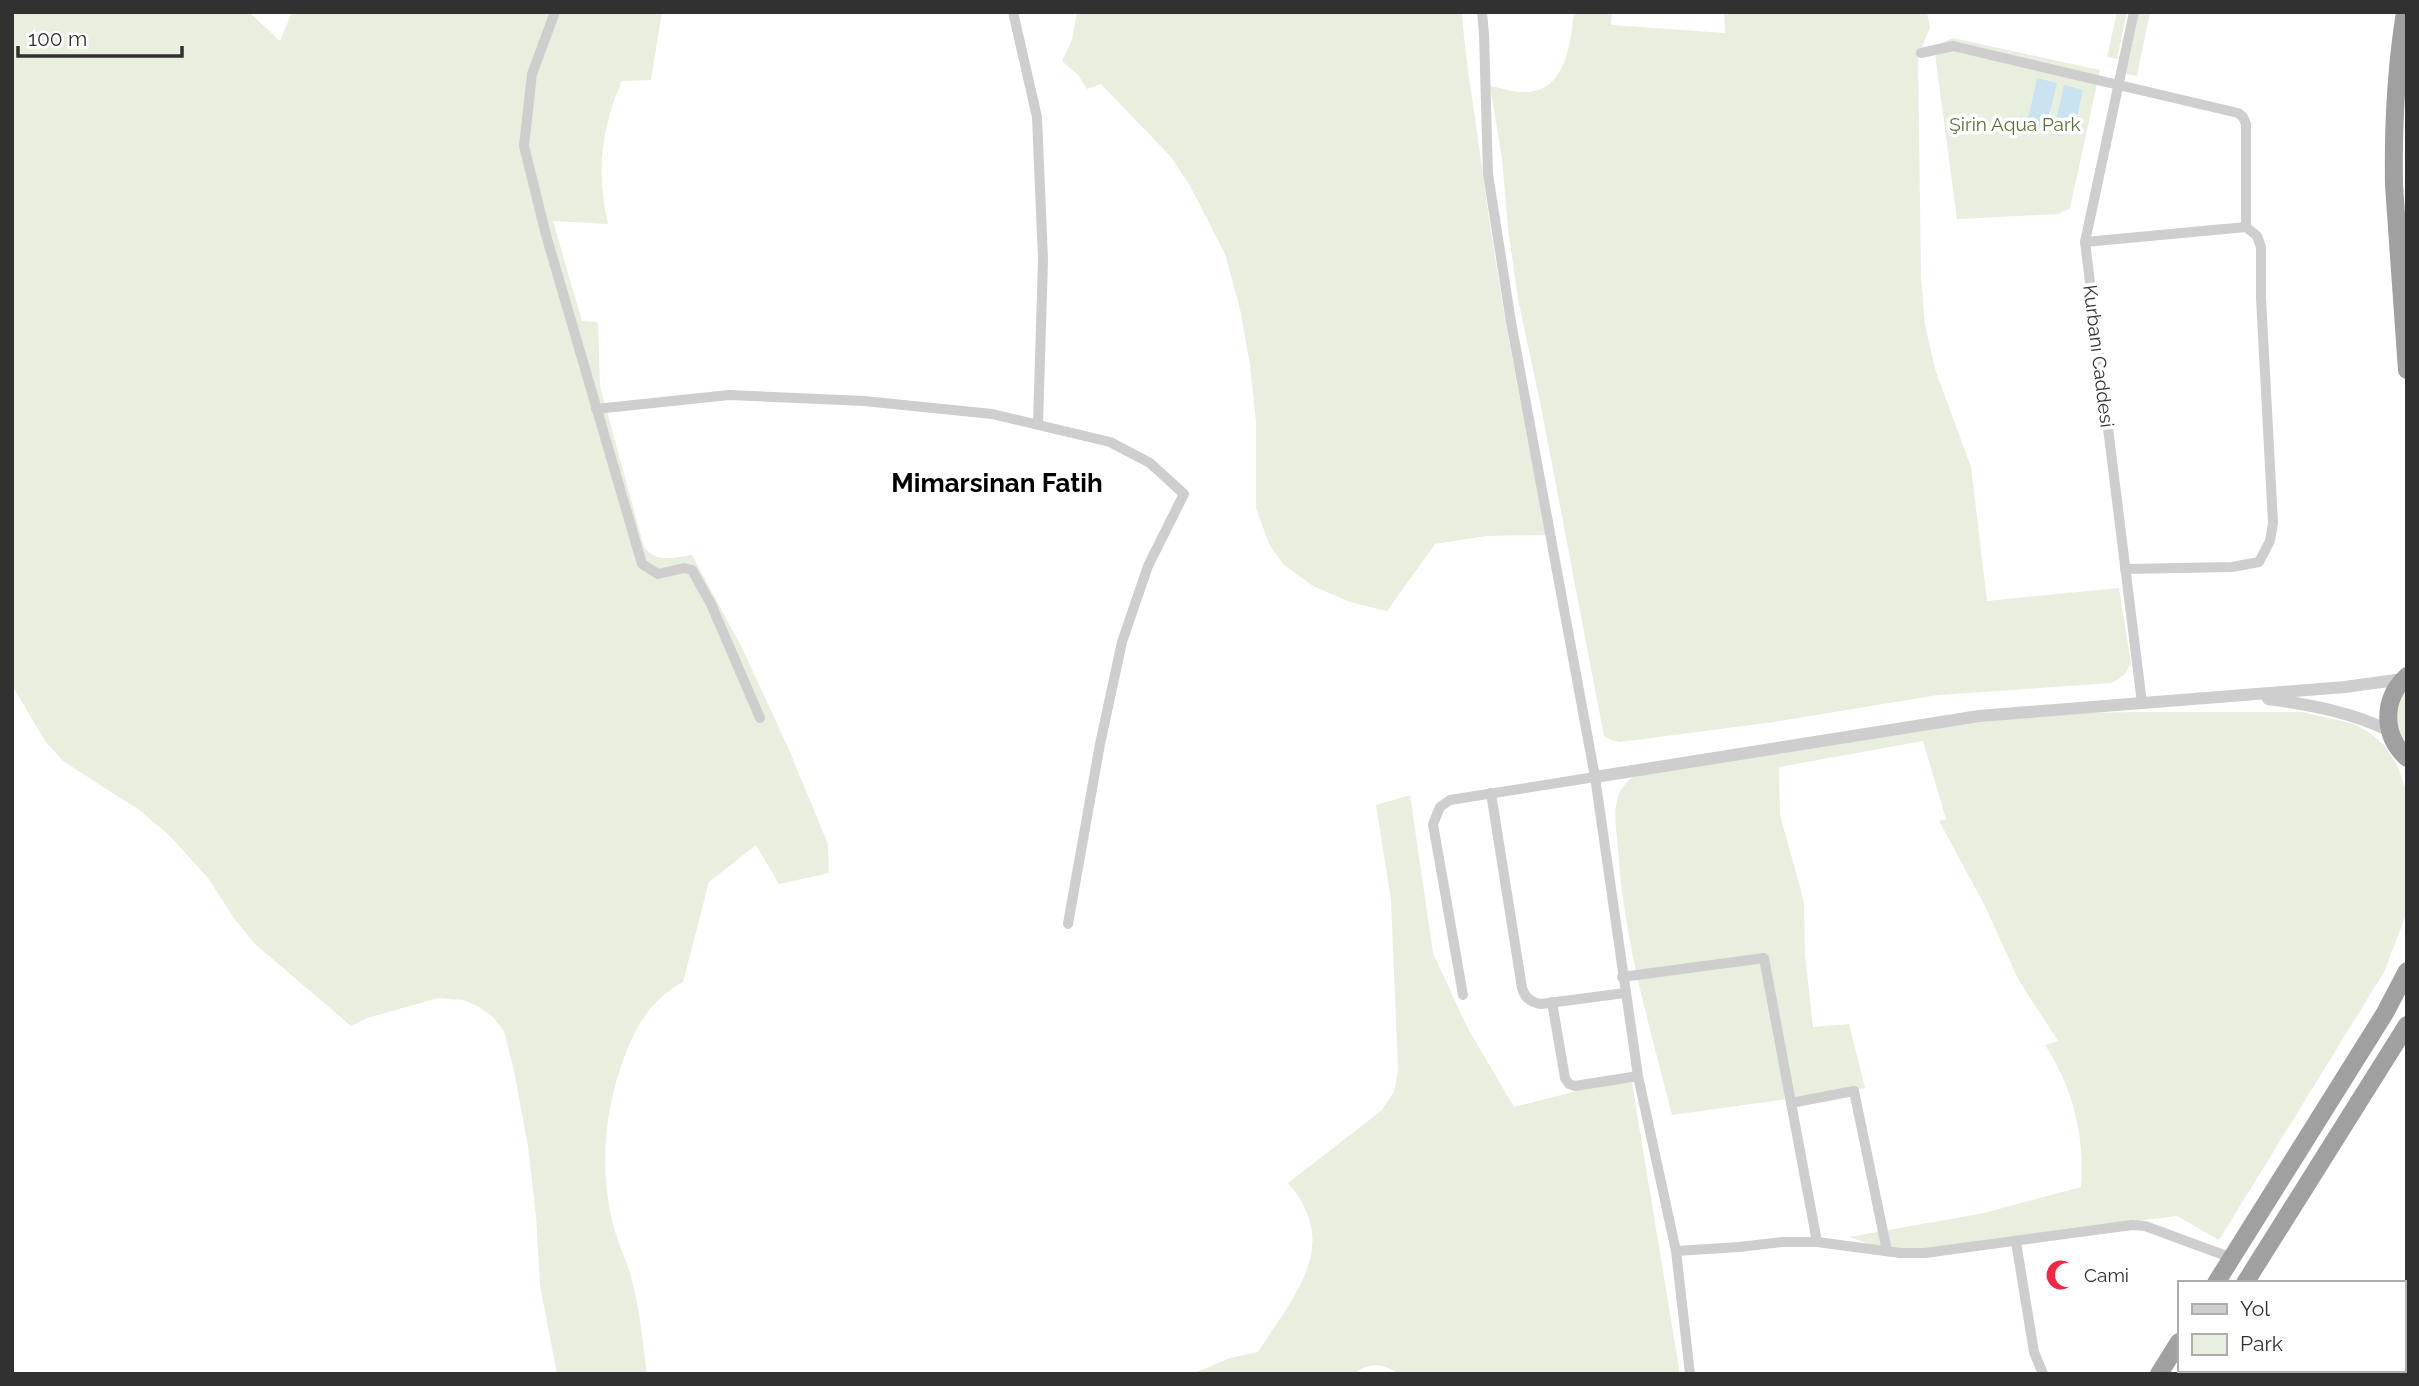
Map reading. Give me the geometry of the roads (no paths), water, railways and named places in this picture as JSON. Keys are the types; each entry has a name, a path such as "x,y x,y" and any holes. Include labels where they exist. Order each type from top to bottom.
{"highway":[{"path":"2406,12 2396,95 2393,185 2407,370"},
{"path":"2404,756 2390,731 2389,704 2405,678"},
{"path":"2217,1281 2385,1013 2407,971"},
{"path":"2246,1281 2407,1025"},
{"path":"2159,1374 2178,1344"}],"street":[{"path":"555,12 532,74 523,146 596,409 642,564 658,574 684,568 692,570 711,604 760,718"},
{"path":"1013,12 1037,117 1043,260 1038,424"},
{"path":"1482,12 1488,174 1511,322 1594,777 1638,1076 1676,1251 1690,1374"},
{"name":"Kurbanı Caddesi","path":"2134,12 2085,242 2142,704"},
{"path":"1921,53 1953,46 2238,113 2246,124 2246,227"},
{"path":"2085,242 2246,227 2257,236 2262,247 2273,523 2270,541 2259,562 2250,565 2126,569"},
{"path":"596,409 729,395 877,402 992,414 1110,442 1150,463 1184,494 1148,566 1122,642 1100,744 1068,925"},
{"path":"1463,995 1433,824 1440,807 1450,800 1979,716 2247,695 2405,678"},
{"path":"2247,695 2339,711 2390,731"},
{"path":"1491,793 1524,993 1533,1002 1625,993"},
{"path":"1622,977 1764,958 1817,1242"},
{"path":"1552,1002 1565,1078 1569,1084 1575,1086 1638,1076"},
{"path":"1791,1103 1854,1091 1887,1251"},
{"path":"1676,1251 1782,1242 1817,1242 1925,1254 2132,1225 2145,1226 2232,1258"},
{"path":"2016,1242 2034,1352 2043,1374"}],"water":[{"path":"2037,78 2057,83 2045,132 2034,128 2028,119"},
{"path":"2064,85 2083,90 2074,130 2066,135 2059,135 2053,134"}],"place":[{"name":"Cami","path":"2061,1275"}],"district":[{"name":"Mimarsinan Fatih","path":"997,483"}],"park label":[{"name":"Şirin Aqua Park","path":"2015,124"}]}
